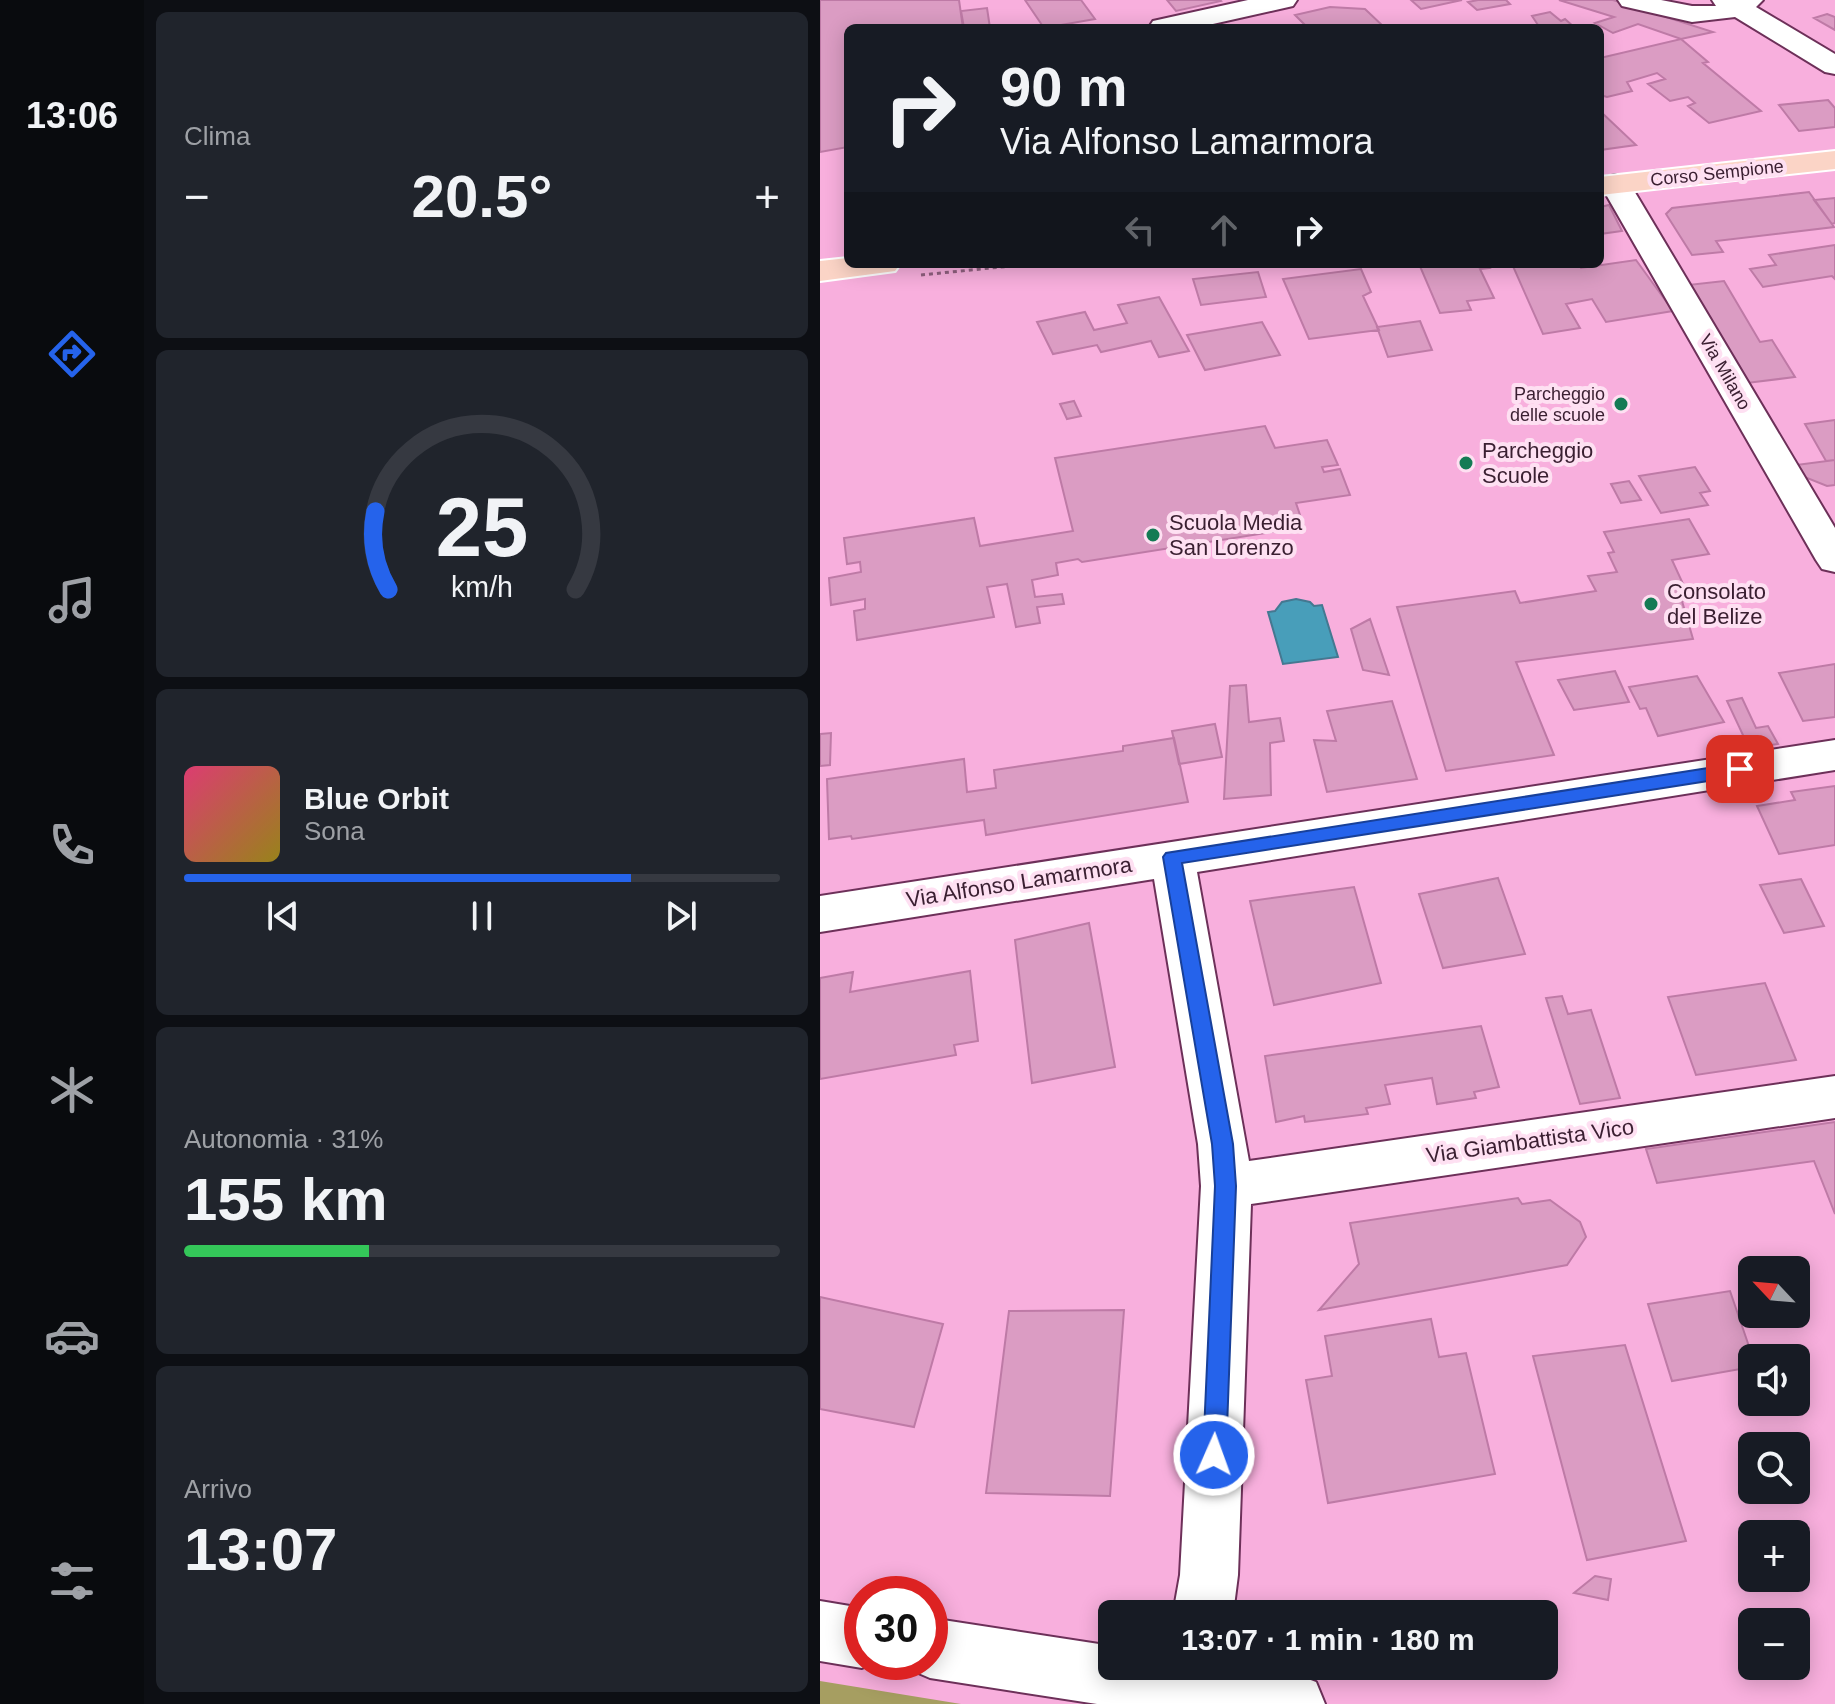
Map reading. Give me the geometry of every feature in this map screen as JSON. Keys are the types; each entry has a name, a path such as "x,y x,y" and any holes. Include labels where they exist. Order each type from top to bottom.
{"main road":[{"name":"Corso Sempione","path":"1607,185 1835,160"},
{"path":"820,271 896,270"}],"street":[{"path":"1158,21 1284,0"},
{"path":"1631,0 1699,16 1738,3 1835,66"},
{"name":"Via Milano","path":"1607,185 1743,403 1819,502 1835,560"},
{"name":"Via Alfonso Lamarmora","path":"820,914 1835,755"},
{"path":"1172,857 1223,1144 1226,1186 1210,1559 1205,1600"},
{"name":"Via Giambattista Vico","path":"1226,1186 1835,1097"},
{"path":"820,1631 844,1635"},
{"path":"948,1650 1098,1666"},
{"path":"1206,1680 1294,1704"}],"path":[{"path":"896,270 941,268"}],"shaded area":[{"path":"820,1681 961,1704 820,1704"}],"water":[{"path":"1296,599 1314,606 1322,605 1338,657 1283,664 1268,612 1275,611 1282,602"}],"building":[{"path":"820,0 959,0 962,24 844,24 844,148 820,152"},
{"path":"1025,0 1081,0 1095,19 1067,24 1041,24"},
{"path":"1167,0 1220,0 1221,1 1176,11"},
{"path":"1411,0 1462,0 1421,9"},
{"path":"1506,0 1510,4 1477,10 1468,2"},
{"path":"1559,0 1613,0 1713,32 1681,39 1638,24 1613,33 1604,28 1604,24 1595,23 1614,17"},
{"path":"1330,7 1365,9 1381,24 1304,24 1295,15"},
{"path":"987,8 989,24 963,24 961,11"},
{"path":"1550,12 1571,24 1537,24 1532,16"},
{"path":"1827,14 1835,17 1835,30 1814,18"},
{"path":"1681,39 1708,62 1703,63 1761,111 1709,123 1688,106 1695,103 1688,97 1670,101 1648,84 1665,79 1657,73 1627,82 1632,91 1604,96 1604,57"},
{"path":"1828,100 1835,108 1835,127 1799,131 1779,105"},
{"path":"1604,115 1636,145 1604,149"},
{"path":"1809,192 1834,227 1716,241 1723,252 1692,255 1666,214 1672,208"},
{"path":"1835,198 1835,223 1832,224 1814,200"},
{"path":"1609,205 1622,231 1604,233 1604,206"},
{"path":"1835,245 1835,279 1832,276 1763,287 1750,269 1776,265 1769,255"},
{"path":"1636,260 1673,311 1606,322 1592,299 1566,304 1580,328 1543,334 1514,268 1604,268 1604,265"},
{"path":"1421,268 1490,268 1480,269 1494,298 1467,301 1471,310 1440,313"},
{"path":"1361,269 1371,292 1363,296 1379,330 1309,339 1283,279"},
{"path":"1258,272 1266,297 1201,305 1193,279"},
{"path":"1724,281 1760,342 1772,340 1795,377 1747,383 1688,285"},
{"path":"1159,297 1189,351 1159,357 1151,341 1101,352 1097,345 1053,354 1037,322 1085,312 1094,330 1127,323 1118,305"},
{"path":"1420,321 1432,350 1388,357 1377,327"},
{"path":"1262,322 1280,355 1205,370 1187,335"},
{"path":"1074,401 1081,416 1067,419 1060,404"},
{"path":"1835,420 1835,460 1826,461 1805,424"},
{"name":"Scuola Media San Lorenzo","path":"1265,426 1275,448 1327,440 1338,465 1322,467 1324,472 1340,469 1350,495 1296,503 1304,527 1082,562 1078,559 1056,563 1058,575 1032,580 1035,597 1062,594 1064,604 1037,607 1040,623 1016,627 1007,584 987,587 994,617 857,640 854,611 865,609 865,599 831,605 829,578 861,572 860,562 847,564 844,538 974,518 980,546 1073,531 1055,458"},
{"path":"1835,460 1835,485 1827,486 1802,476 1796,465"},
{"path":"1695,467 1710,491 1700,493 1708,505 1661,513 1639,476"},
{"path":"1629,481 1641,500 1621,503 1611,484"},
{"path":"1689,519 1709,554 1672,560 1690,599 1682,601 1693,639 1516,662 1554,755 1446,771 1397,607 1515,591 1520,603 1596,591 1588,576 1617,572 1608,553 1614,552 1604,532"},
{"path":"1370,619 1389,675 1363,670 1351,629"},
{"path":"1835,664 1835,717 1803,721 1779,673"},
{"path":"1615,671 1629,702 1574,710 1558,680"},
{"path":"1697,676 1724,722 1658,736 1646,708 1640,709 1629,687"},
{"path":"1246,685 1249,722 1280,718 1284,741 1270,743 1271,795 1224,799 1230,686"},
{"path":"1742,698 1756,728 1768,726 1778,744 1749,748 1727,701"},
{"path":"1392,701 1417,779 1327,792 1314,740 1336,741 1327,711"},
{"path":"1215,724 1222,757 1179,764 1172,731"},
{"path":"831,733 830,765 820,766 820,734"},
{"path":"1174,738 1188,802 986,835 984,820 852,839 851,836 829,839 827,779 964,759 967,792 996,788 994,770 1123,751 1123,746"},
{"path":"1835,786 1835,845 1779,854 1757,806 1795,800 1791,792"},
{"path":"1498,878 1525,954 1443,968 1419,894"},
{"path":"1801,879 1824,926 1784,933 1760,885"},
{"path":"1354,887 1381,983 1274,1005 1250,901"},
{"path":"1089,923 1115,1067 1032,1083 1015,940"},
{"path":"970,971 978,1041 954,1045 956,1055 820,1079 820,978 853,972 850,992"},
{"path":"1765,983 1796,1060 1696,1075 1668,997"},
{"path":"1562,996 1568,1014 1591,1010 1620,1098 1580,1104 1546,998"},
{"path":"1481,1026 1499,1087 1474,1092 1476,1098 1437,1104 1432,1078 1385,1085 1390,1104 1366,1108 1368,1114 1305,1122 1304,1116 1276,1122 1265,1056"},
{"path":"1835,1122 1835,1214 1814,1161 1657,1183 1646,1149"},
{"path":"1518,1198 1522,1204 1550,1200 1580,1222 1586,1237 1567,1265 1319,1310 1359,1264 1350,1223"},
{"path":"1730,1291 1738,1314 1738,1328 1743,1328 1748,1344 1738,1344 1738,1369 1672,1381 1648,1304"},
{"path":"820,1297 943,1324 914,1427 820,1409"},
{"path":"1124,1310 1110,1496 986,1493 1009,1311"},
{"path":"1431,1319 1439,1357 1466,1353 1495,1474 1328,1503 1306,1380 1332,1376 1325,1336"},
{"path":"1625,1345 1686,1541 1587,1560 1533,1356"},
{"path":"1595,1576 1611,1579 1608,1600 1574,1593"}],"place":[{"name":"Parcheggio delle scuole","path":"1621,404"},
{"name":"Parcheggio Scuole","path":"1466,463"},
{"name":"Scuola Media San Lorenzo","path":"1153,535"},
{"name":"Consolato del Belize","path":"1651,604"}],"route":[{"path":"1214,1455 1226,1186 1223,1144 1172,857 1740,769"}]}
